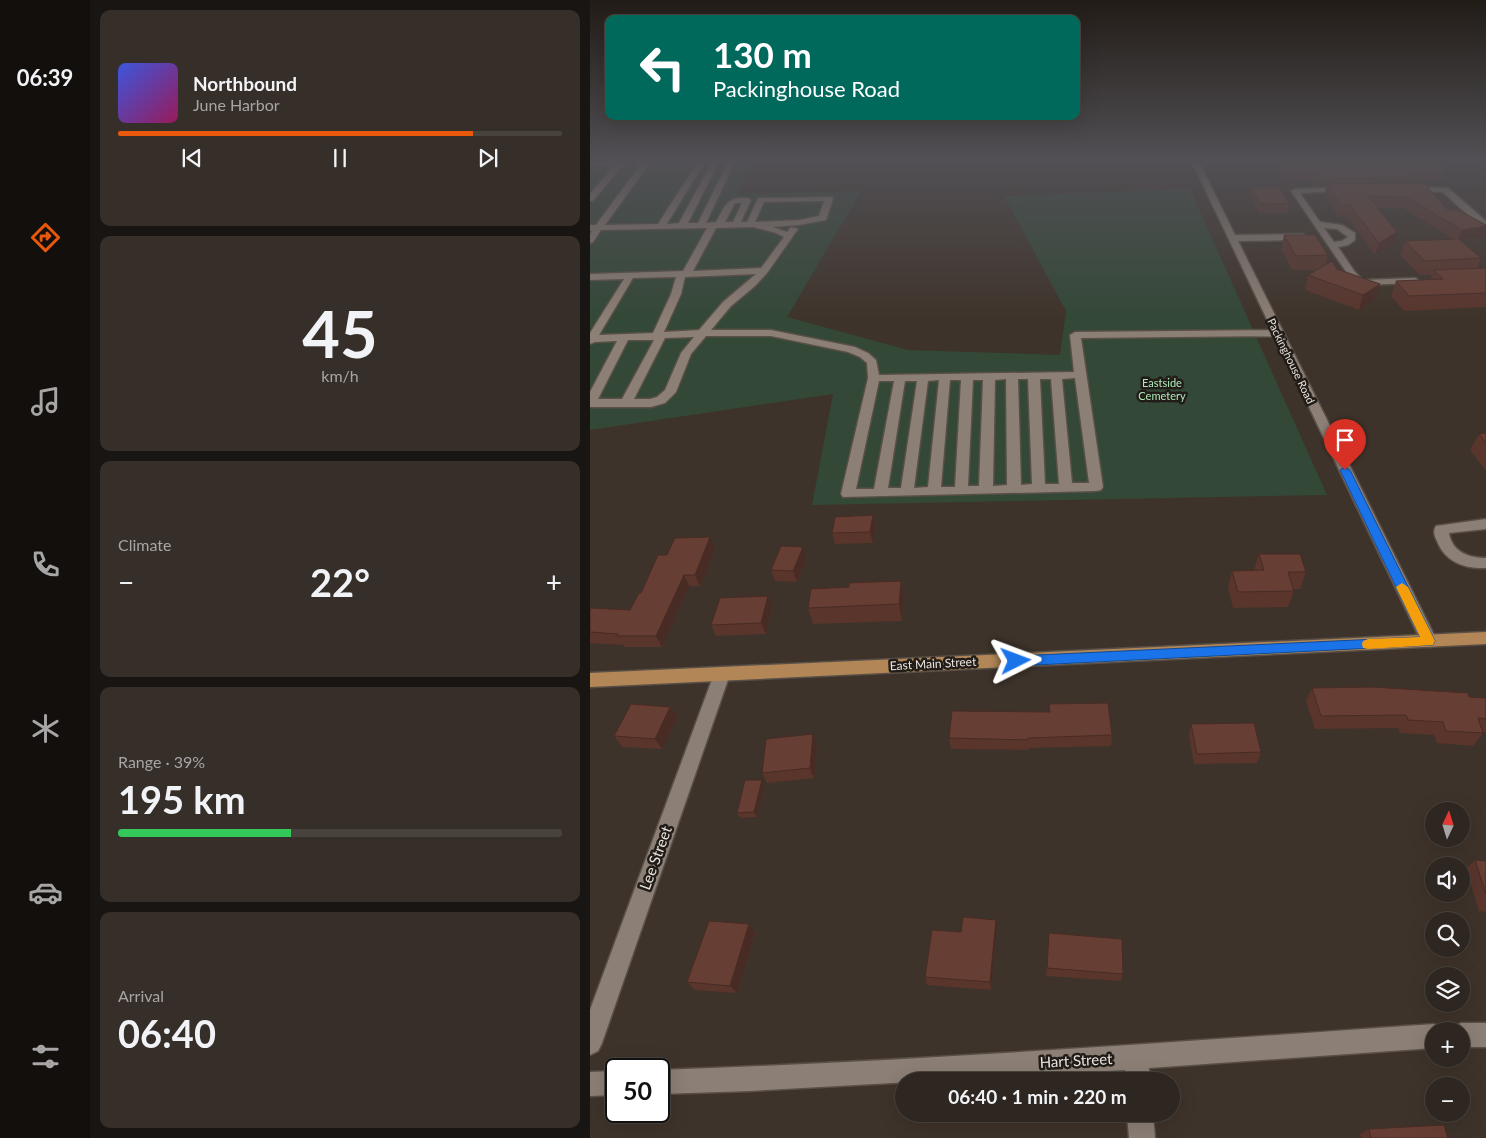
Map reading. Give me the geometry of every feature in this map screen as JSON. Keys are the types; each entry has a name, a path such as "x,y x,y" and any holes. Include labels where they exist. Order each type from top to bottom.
{"main road":[{"name":"East Main Street","path":"590,680 1486,638"}],"street":[{"path":"590,240 594,228 606,213"},
{"path":"661,226 669,213"},
{"path":"682,226 689,213"},
{"path":"701,225 707,213"},
{"path":"626,402 658,336 684,273 724,213"},
{"path":"736,224 741,213"},
{"path":"750,224 755,213"},
{"path":"750,224 769,213"},
{"path":"624,338 590,403 651,403 661,400 670,392 686,353 727,304 752,284 764,271 805,213"},
{"name":"Packinghouse Road","path":"1220,213 1428,641"},
{"path":"1308,213 1321,236 1361,283 1427,280"},
{"path":"1471,213 1486,224"},
{"path":"594,228 750,224 779,231 789,237"},
{"path":"1231,235 1321,236"},
{"path":"1231,235 1321,236"},
{"path":"590,277 764,271"},
{"path":"591,340 630,276"},
{"path":"591,340 728,332 771,333 851,349 864,355 872,362 874,378 848,494 1096,487 1075,335 1278,332"},
{"path":"1056,375 1066,488"},
{"path":"874,378 1081,375"},
{"path":"986,490 989,376"},
{"path":"1012,376 1014,490"},
{"path":"1034,376 1039,489"},
{"path":"907,492 923,377"},
{"path":"934,492 945,377"},
{"path":"961,491 967,377"},
{"path":"880,493 900,378"},
{"path":"1486,524 1441,530 1442,538 1453,555 1463,560 1486,563"},
{"name":"Lee Street","path":"590,1042 722,674"},
{"path":"1470,1035 1486,1035"},
{"name":"Hart Street","path":"670,1082 1137,1069 1425,1037"},
{"path":"590,1084 605,1083"},
{"path":"1141,1122 1142,1138"}],"green space":[{"name":"Eastside Cemetery","path":"590,213 848,213 787,317 908,350 1060,355 1066,311 1013,213 1201,213 1327,495 812,505 833,394 590,430"}],"building":[{"path":"1356,213 1382,213 1397,232 1379,243"},
{"path":"1433,213 1464,213 1486,225 1462,230"},
{"path":"1284,235 1315,235 1328,255 1296,256"},
{"path":"1459,239 1481,258 1425,261 1405,241"},
{"path":"1332,261 1337,269 1380,284 1363,295 1308,275"},
{"path":"1486,268 1486,293 1409,296 1396,281 1443,279 1434,270"},
{"path":"1486,433 1486,443 1479,434"},
{"path":"873,515 870,532 832,533 835,517"},
{"path":"710,537 695,575 684,575 656,636 617,636 618,634 590,632 590,608 630,610 639,593 641,593 658,555 667,555 675,538"},
{"path":"781,546 803,547 793,571 771,570"},
{"path":"1259,554 1300,554 1306,572 1288,572 1294,591 1238,592 1232,571 1264,570"},
{"path":"901,581 899,604 808,608 811,589 849,587 849,583"},
{"path":"768,596 761,623 711,625 720,598"},
{"path":"1372,687 1468,693 1469,697 1486,698 1486,719 1478,718 1483,733 1446,731 1443,722 1408,720 1406,715 1321,716 1312,688"},
{"path":"1108,703 1112,735 1028,738 1028,740 949,738 952,711 1050,712 1049,704"},
{"path":"631,704 670,707 655,739 614,736"},
{"path":"1254,723 1261,752 1197,754 1191,724"},
{"path":"813,734 810,768 762,773 766,739"},
{"path":"745,780 762,780 754,812 737,813"},
{"path":"1475,860 1486,861 1486,894"},
{"path":"963,917 996,920 990,982 925,977 932,930 961,932"},
{"path":"709,921 749,924 730,986 687,982"},
{"path":"1049,933 1122,939 1123,974 1047,968"},
{"path":"1444,1125 1448,1138 1371,1138 1369,1129"}],"slow traffic":[{"path":"1368,644 1428,641 1402,587"}],"route":[{"path":"1016,661 1428,641 1345,470"}]}
